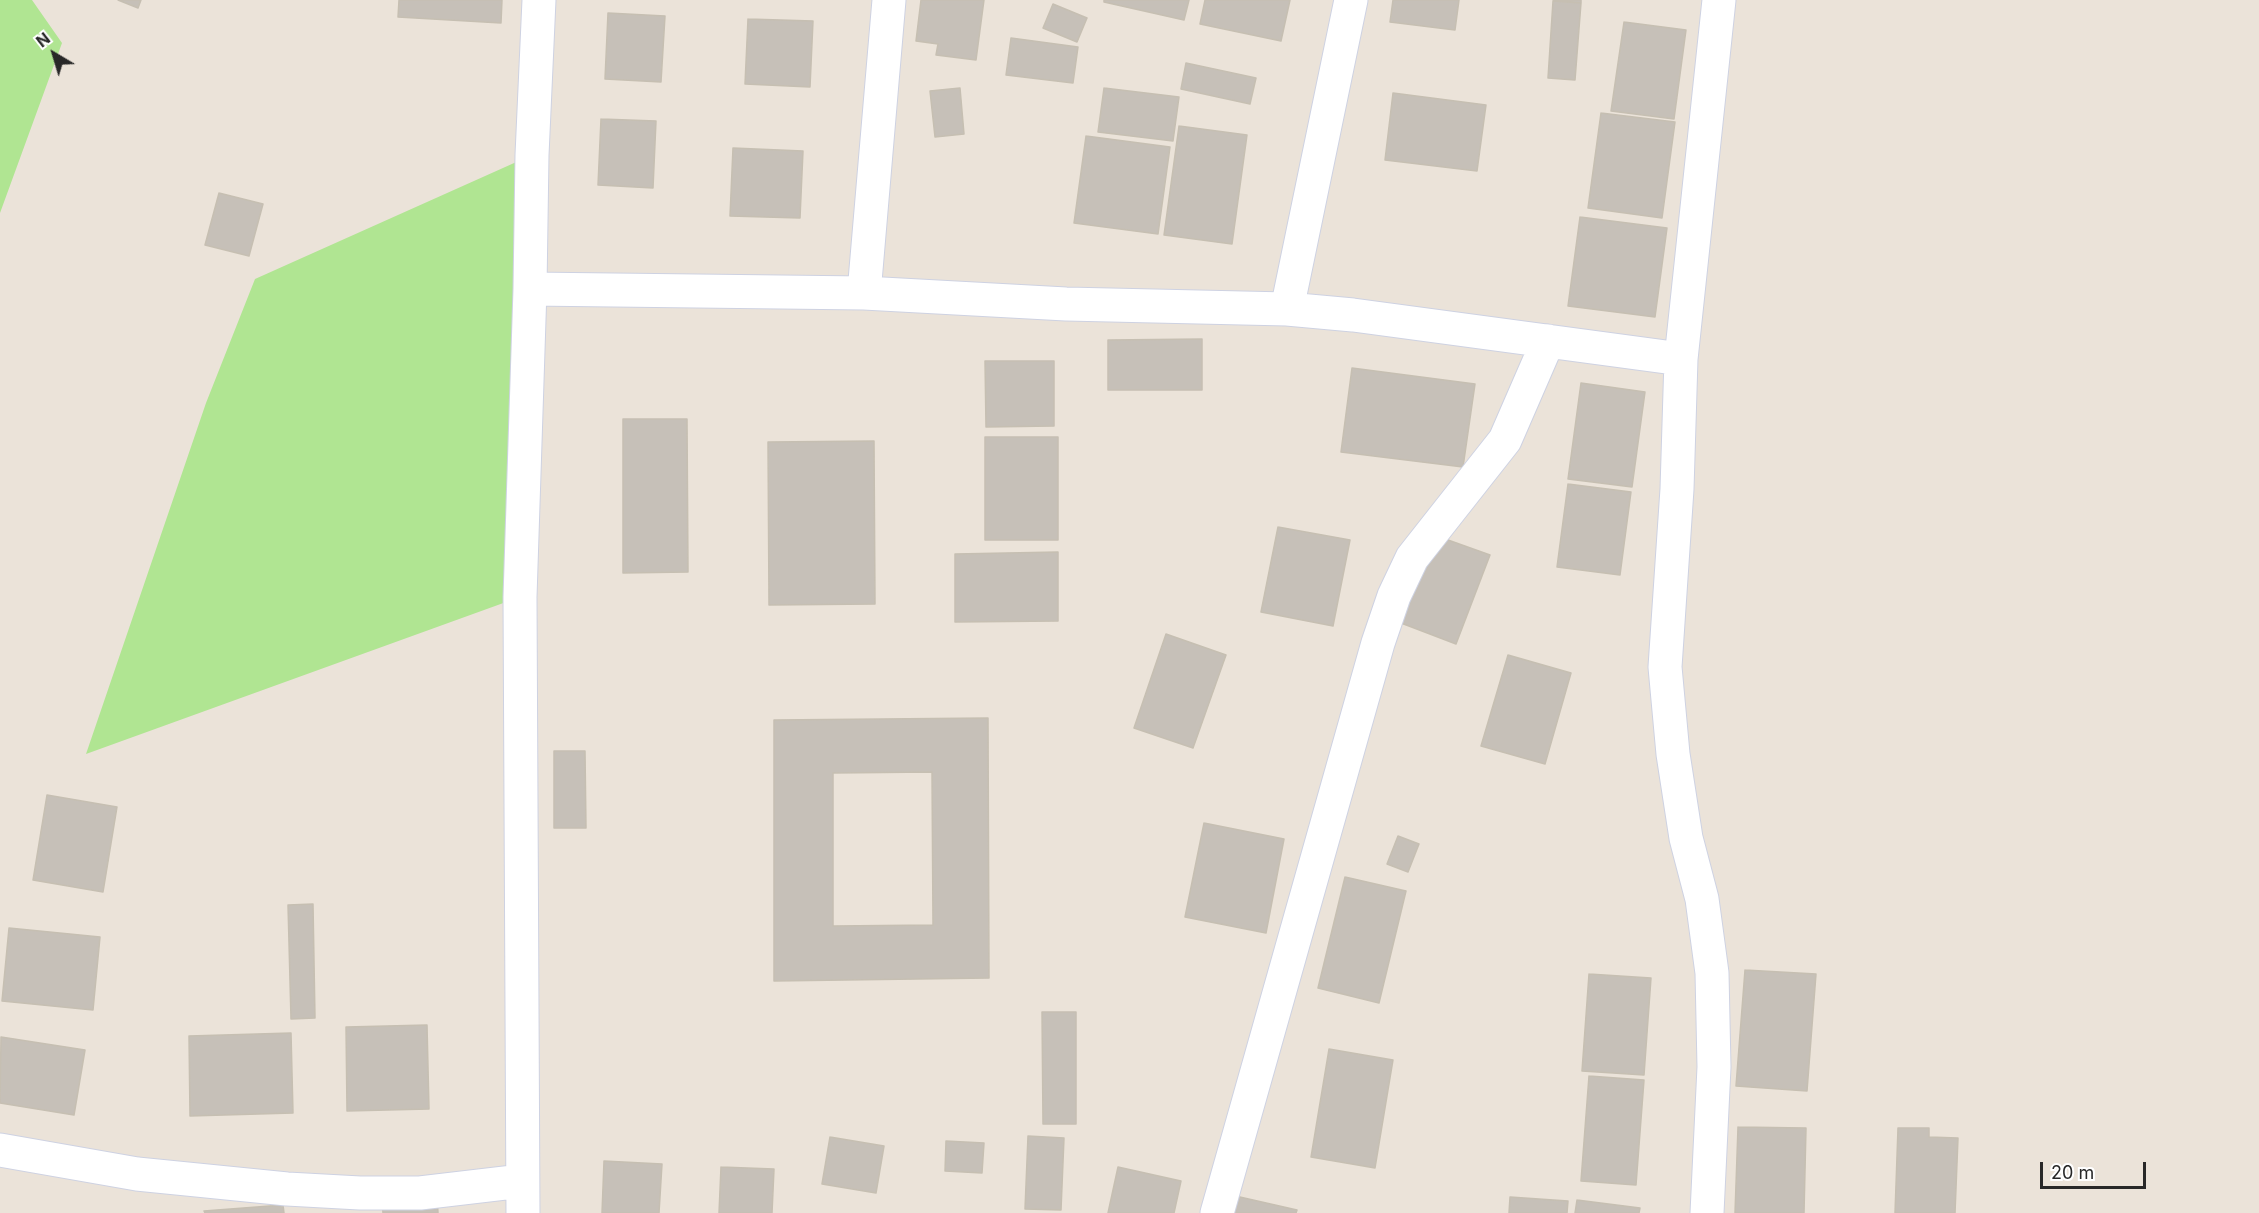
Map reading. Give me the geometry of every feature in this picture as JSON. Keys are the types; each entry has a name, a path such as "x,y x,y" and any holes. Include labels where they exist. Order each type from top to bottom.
{"street":[{"path":"0,1150 137,1173 287,1189 523,1197 520,597 532,155 539,0"},
{"path":"864,293 888,0"},
{"path":"1287,309 1351,0"},
{"path":"1707,1213 1714,1067 1712,972 1702,899 1684,828 1673,754 1665,667 1677,489 1681,359 1719,0"},
{"path":"530,289 864,293 1066,304 1287,309 1353,315 1681,359"},
{"path":"1217,1213 1378,643 1394,596 1412,558 1505,440 1548,341"}],"green space":[{"path":"0,0 32,0 62,43 0,213"},
{"path":"532,155 520,597 86,754 206,403 255,279"}],"building":[{"path":"118,0 141,0 138,8"},
{"path":"399,0 502,0 501,23 398,17"},
{"path":"921,0 984,0 976,60 936,55 938,44 916,41"},
{"path":"1104,0 1189,0 1184,20 1104,2"},
{"path":"1205,0 1290,0 1281,41 1200,24"},
{"path":"1393,0 1459,0 1455,30 1390,22"},
{"path":"1553,0 1581,0 1581,3"},
{"path":"1553,1 1581,3 1575,80 1548,78"},
{"path":"1053,4 1087,18 1077,42 1043,28"},
{"path":"608,13 665,16 661,82 605,79"},
{"path":"748,19 813,21 810,87 745,84"},
{"path":"1624,22 1686,30 1674,119 1611,111"},
{"path":"1011,38 1078,47 1073,83 1006,75"},
{"path":"1186,63 1256,78 1250,104 1181,89"},
{"path":"960,88 964,134 935,137 930,91"},
{"path":"1104,88 1179,97 1173,141 1098,132"},
{"path":"1393,93 1486,105 1477,171 1385,160"},
{"path":"1601,113 1675,122 1662,218 1588,208"},
{"path":"601,119 656,121 653,188 598,185"},
{"path":"1179,126 1247,135 1232,244 1164,235"},
{"path":"1086,136 1170,147 1158,234 1074,223"},
{"path":"733,148 803,151 800,218 730,216"},
{"path":"219,193 263,204 249,256 205,245"},
{"path":"1580,217 1667,228 1655,317 1568,306"},
{"path":"1202,339 1202,390 1108,390 1108,340"},
{"path":"985,361 1054,361 1054,426 986,427"},
{"path":"1352,368 1475,384 1463,467 1341,452"},
{"path":"1581,383 1645,392 1632,487 1568,479"},
{"path":"623,419 687,419 688,572 623,573"},
{"path":"985,437 1058,437 1058,540 985,540"},
{"path":"874,441 875,604 769,605 768,442"},
{"path":"1568,484 1631,492 1620,575 1557,567"},
{"path":"1278,527 1350,540 1333,626 1261,612"},
{"path":"1434,535 1490,555 1456,644 1401,623"},
{"path":"1058,552 1058,621 955,622 955,554"},
{"path":"1166,634 1226,655 1193,748 1134,728"},
{"path":"1508,655 1571,673 1545,764 1481,746"},
{"path":"988,718 989,978 774,981 774,720","holes":["932,772 933,925 833,926 833,773"]},
{"path":"554,751 585,751 586,828 554,828"},
{"path":"47,795 117,807 103,892 33,880"},
{"path":"1204,823 1284,839 1266,933 1185,917"},
{"path":"1398,836 1419,844 1408,872 1387,864"},
{"path":"1345,877 1406,891 1379,1003 1318,988"},
{"path":"313,904 315,1018 291,1019 288,905"},
{"path":"9,928 100,937 93,1010 2,1001"},
{"path":"1745,970 1816,974 1807,1091 1736,1086"},
{"path":"1589,974 1651,978 1644,1075 1582,1071"},
{"path":"1042,1012 1076,1012 1076,1124 1043,1124"},
{"path":"427,1025 429,1109 347,1111 346,1027"},
{"path":"291,1033 293,1113 190,1116 189,1036"},
{"path":"1,1037 85,1050 74,1115 0,1103"},
{"path":"1329,1049 1393,1060 1375,1168 1311,1157"},
{"path":"1589,1076 1644,1080 1636,1185 1581,1181"},
{"path":"1738,1127 1806,1128 1804,1213 1735,1213"},
{"path":"1898,1128 1929,1128 1929,1137 1958,1138 1955,1213 1895,1213"},
{"path":"1028,1136 1064,1138 1061,1210 1025,1209"},
{"path":"830,1137 884,1146 876,1193 822,1184"},
{"path":"946,1141 984,1143 982,1173 945,1171"},
{"path":"604,1161 662,1164 659,1213 602,1213"},
{"path":"721,1167 774,1169 772,1213 719,1213"},
{"path":"1118,1167 1181,1181 1174,1213 1108,1213"},
{"path":"437,1195 438,1213 383,1213 382,1200"},
{"path":"1231,1195 1297,1210 1296,1213 1226,1213"},
{"path":"1510,1197 1568,1201 1567,1213 1509,1213"},
{"path":"1577,1200 1640,1208 1639,1213 1575,1213"},
{"path":"283,1205 284,1213 205,1213 204,1211"}]}
